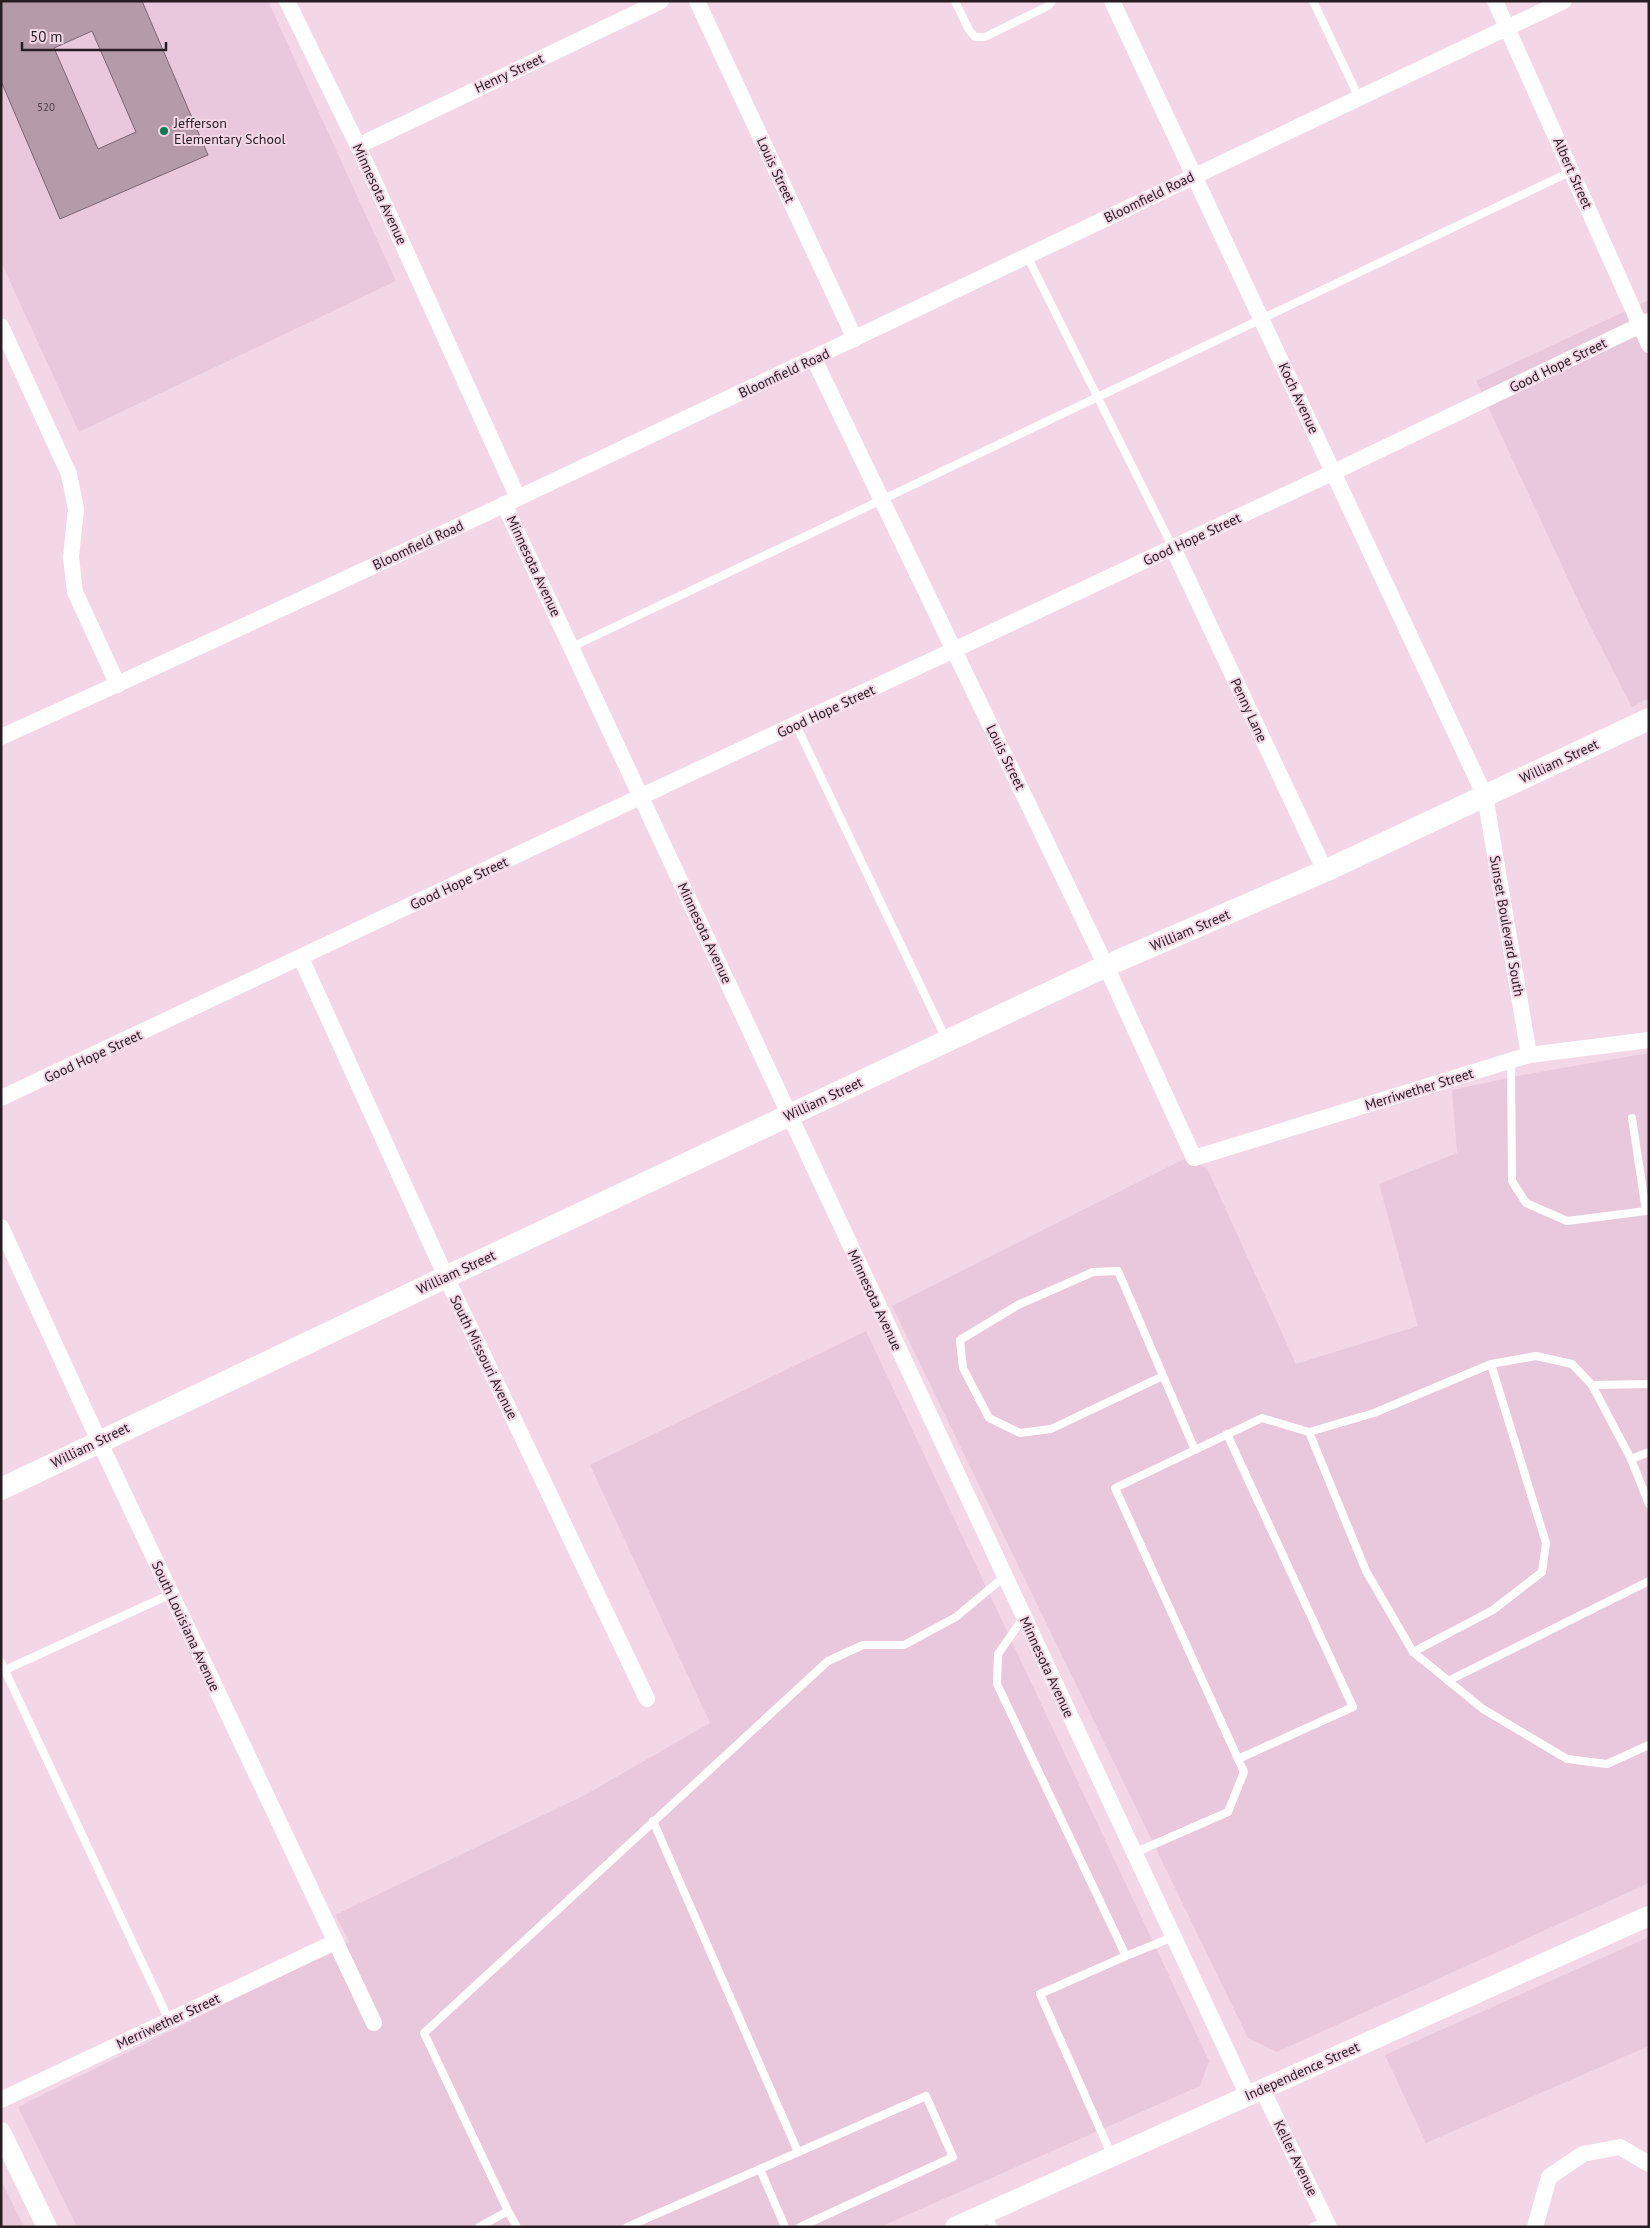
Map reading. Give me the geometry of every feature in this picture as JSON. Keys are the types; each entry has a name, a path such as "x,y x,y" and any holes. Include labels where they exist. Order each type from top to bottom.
{"main road":[{"name":"William Street","path":"1,1489 1106,966 1325,871 1649,719"}],"street":[{"name":"Minnesota Avenue","path":"287,1 358,146 572,647 1173,1937 1255,2092"},
{"name":"Henry Street","path":"358,146 660,1"},
{"name":"Louis Street","path":"697,1 855,338"},
{"name":"Koch Avenue","path":"1112,1 1485,796"},
{"name":"Albert Street","path":"1495,1 1572,171 1644,323 1649,345"},
{"name":"Bloomfield Road","path":"1,737 118,685 814,359 1194,175 1564,1"},
{"name":"Good Hope Street","path":"1,1098 642,796 955,651 1644,323"},
{"path":"1,326 69,474 76,509 71,557 75,592 118,685"},
{"name":"Louis Street","path":"814,359 1106,966 1194,1158"},
{"name":"Penny Lane","path":"1173,548 1325,871"},
{"name":"Sunset Boulevard South","path":"1485,796 1530,1056"},
{"name":"South Missouri Avenue","path":"301,958 446,1277 647,1699"},
{"name":"Merriwether Street","path":"1194,1158 1530,1056 1649,1040"},
{"name":"South Louisiana Avenue","path":"1,1227 99,1441 374,2023"},
{"name":"Independence Street","path":"955,2227 990,2220 1112,2156 1649,1916"},
{"name":"Merriwether Street","path":"1,2100 335,1942"},
{"name":"Keller Avenue","path":"1255,2092 1323,2225"},
{"path":"1,2132 48,2227"},
{"path":"1535,2227 1548,2177 1583,2154 1620,2147 1649,2164"}],"lane":[{"path":"955,1 969,30 975,37 984,37 1048,6 1052,1"},
{"path":"1313,1 1359,98"},
{"path":"572,647 1263,320 1572,171"},
{"path":"1027,256 1173,548"},
{"path":"796,725 947,1041"},
{"path":"1511,1061 1512,1180 1526,1203 1567,1221 1646,1212 1632,1118"},
{"path":"1163,1376 1051,1429 1020,1433 989,1418 963,1368 960,1340 1018,1305 1093,1272 1118,1272 1163,1376 1195,1450"},
{"path":"1134,1853 1228,1812 1244,1772 1116,1488 1262,1418 1309,1432 1374,1413 1491,1364 1536,1356 1572,1364 1592,1385 1631,1459 1649,1504"},
{"path":"1413,1652 1493,1610 1542,1572 1546,1543 1491,1364"},
{"path":"1592,1385 1649,1384"},
{"path":"1309,1432 1366,1571 1413,1652 1484,1709 1567,1759 1607,1764 1649,1745"},
{"path":"1227,1434 1352,1707 1238,1759"},
{"path":"1631,1459 1649,1452"},
{"path":"517,2227 424,2033 828,1661 863,1645 904,1645 956,1617 1005,1576"},
{"path":"1448,1681 1649,1580"},
{"path":"5,1670 172,1594"},
{"path":"1024,1617 998,1654 997,1684 1126,1956"},
{"path":"1,1662 169,2020"},
{"path":"653,1821 798,2152"},
{"path":"1112,2156 1040,1994 1173,1937"},
{"path":"627,2227 926,2096 953,2157 800,2227"},
{"path":"760,2169 785,2227"},
{"path":"479,2227 508,2211"}],"shaded area":[{"name":"Jefferson Elementary School","path":"1,1 268,1 396,281 79,432 1,262"},
{"path":"1649,300 1649,698 1632,707 1589,624 1476,381"},
{"path":"1649,1053 1649,1883 1277,2052 1248,2038 892,1306 1184,1159 1207,1168 1296,1364 1418,1326 1379,1184 1457,1153 1452,1090 1517,1076"},
{"path":"866,1331 1209,2061 1200,2086 880,2227 77,2227 18,2107 349,1942 335,1915 585,1795 710,1723 590,1465"},
{"path":"1649,1937 1649,2046 1426,2143 1385,2055"},
{"path":"1,2180 24,2227 1,2227"}],"building":[{"name":"Jefferson Elementary School","path":"1,1 142,1 208,155 60,219 1,81","holes":["92,31 136,132 98,149 54,48"]}],"place":[{"name":"Jefferson Elementary School","path":"164,131"}]}
